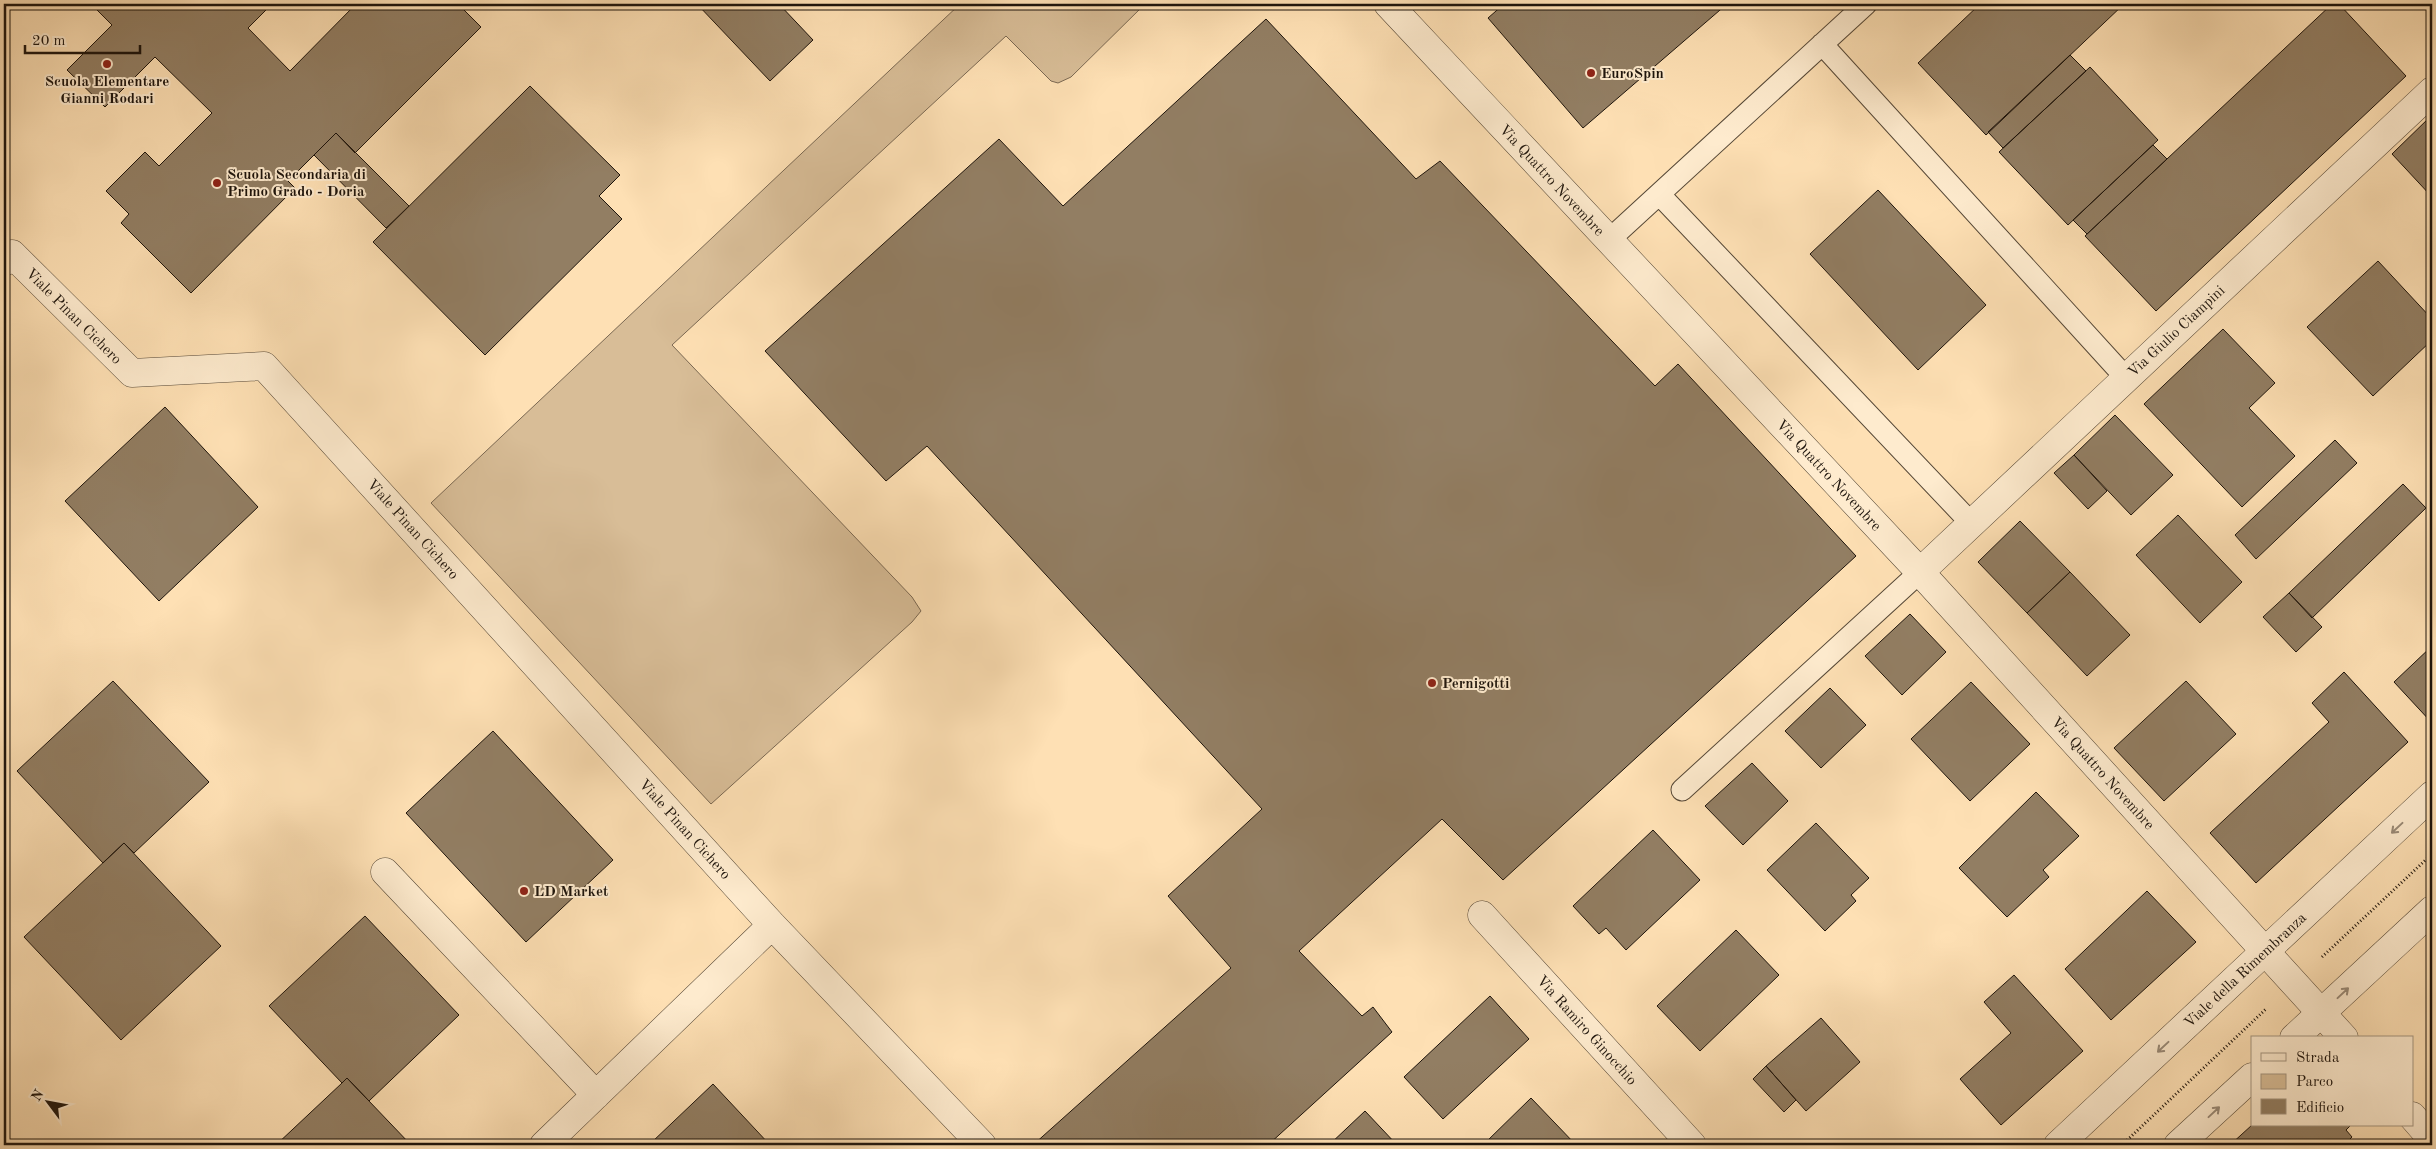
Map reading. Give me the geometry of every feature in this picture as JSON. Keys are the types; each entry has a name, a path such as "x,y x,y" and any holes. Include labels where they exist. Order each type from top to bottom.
{"street":[{"name":"Via Quattro Novembre","path":"1388,4 1920,572 2321,1012"},
{"name":"Via Giulio Ciampini","path":"1920,572 2432,91"},
{"name":"Viale Pinan Cichero","path":"4,262 12,254 132,373 264,366 772,925 982,1145"},
{"name":"Viale della Rimembranza","path":"2058,1145 2432,795"},
{"path":"385,872 596,1095"},
{"path":"2296,1036 2432,910"},
{"name":"Via Ramiro Ginocchio","path":"1482,915 1692,1145"},
{"path":"544,1145 772,925"},
{"path":"2321,1012 2342,1036"},
{"path":"2178,1145 2251,1077"},
{"path":"2414,1118 2432,1139"}],"lane":[{"path":"1609,240 1866,4"},
{"path":"1822,44 2126,378"},
{"path":"1659,194 1972,524"},
{"path":"1682,790 1920,572"}],"path":[{"path":"2322,957 2432,854"},
{"path":"2122,1145 2267,1008"}],"green space":[{"path":"960,4 1145,4 1071,77 1058,83 1051,81 1006,36 672,345 912,597 921,611 912,622 711,804 431,503"}],"building":[{"path":"91,4 272,4 248,28 290,71 356,4 458,4 481,27 355,153 336,133 288,181 295,188 191,293 121,223 129,214 106,191 145,152 159,166 212,113 155,57 105,107 67,70 112,25"},
{"path":"697,4 779,4 813,40 770,81"},
{"name":"EuroSpin","path":"1504,4 1727,4 1583,128 1488,18"},
{"path":"1980,4 2124,4 1986,135 1918,63"},
{"path":"2332,4 2339,4 2406,76 2156,311 2085,236"},
{"name":"Pernigotti","path":"1266,19 1416,179 1440,161 1655,386 1678,364 1856,556 1503,880 1442,819 1299,951 1362,1016 1373,1007 1392,1032 1268,1145 1033,1145 1231,968 1168,896 1262,809 927,446 886,481 765,351 999,139 1063,206"},
{"path":"2070,55 2086,71 2003,148 1988,132"},
{"path":"2090,67 2158,140 2068,225 1999,152"},
{"path":"530,86 620,175 599,196 622,219 485,355 373,242"},
{"path":"2432,115 2432,197 2392,154"},
{"path":"336,133 409,206 386,228 314,155"},
{"path":"2153,145 2167,159 2087,234 2073,220"},
{"path":"1878,190 1986,305 1918,370 1810,254"},
{"path":"2378,261 2432,319 2432,340 2373,396 2307,327"},
{"path":"2223,329 2275,383 2249,408 2295,456 2242,507 2144,404"},
{"path":"165,407 258,507 159,601 65,501"},
{"path":"2115,415 2173,475 2131,515 2074,455"},
{"path":"2335,440 2357,463 2256,559 2235,535"},
{"path":"2074,455 2107,491 2088,509 2054,473"},
{"path":"2403,484 2426,508 2312,618 2289,593"},
{"path":"2178,515 2242,582 2200,623 2136,555"},
{"path":"2020,521 2070,572 2027,613 1978,562"},
{"path":"2070,572 2130,635 2087,676 2027,613"},
{"path":"2289,593 2322,627 2296,652 2263,617"},
{"path":"1910,614 1946,652 1902,695 1865,656"},
{"path":"2432,646 2432,723 2394,682"},
{"path":"2344,672 2408,742 2256,883 2210,833 2329,722 2312,703"},
{"path":"113,681 209,782 134,853 124,843 103,863 17,771"},
{"path":"2186,681 2236,734 2164,801 2114,748"},
{"path":"1971,682 2030,744 1970,801 1911,739"},
{"path":"1830,688 1866,725 1821,768 1785,731"},
{"path":"493,731 613,860 526,942 406,813"},
{"path":"1752,763 1788,801 1743,845 1705,806"},
{"path":"2036,792 2079,836 2043,870 2049,877 2007,917 1959,868"},
{"path":"1816,823 1869,878 1851,895 1856,901 1825,931 1767,870"},
{"path":"1653,830 1700,880 1626,950 1606,928 1599,934 1573,906"},
{"path":"124,843 221,946 121,1040 24,937"},
{"path":"2147,891 2196,942 2111,1020 2065,969"},
{"path":"365,916 459,1015 369,1101 347,1078 342,1083 269,1006"},
{"path":"1736,930 1779,975 1700,1051 1657,1006"},
{"path":"2014,975 2083,1051 2001,1125 1960,1079 2011,1033 1984,1002"},
{"path":"1490,996 1529,1039 1443,1119 1404,1077"},
{"path":"1821,1018 1860,1062 1806,1111 1766,1066"},
{"path":"1766,1066 1796,1100 1784,1112 1753,1079"},
{"path":"347,1078 411,1145 276,1145 342,1083"},
{"path":"713,1084 770,1145 655,1145 652,1142"},
{"path":"1531,1098 1576,1145 1487,1145 1485,1143"},
{"path":"1365,1111 1397,1145 1329,1145"},
{"path":"2251,1126 2350,1126 2346,1130 2352,1137 2344,1145 2230,1145"}],"place":[{"name":"Scuola Elementare Gianni Rodari","path":"107,64"},
{"name":"EuroSpin","path":"1591,73"},
{"name":"Scuola Secondaria di Primo Grado - Doria","path":"217,183"},
{"name":"Pernigotti","path":"1432,683"},
{"name":"LD Market","path":"524,891"}]}
